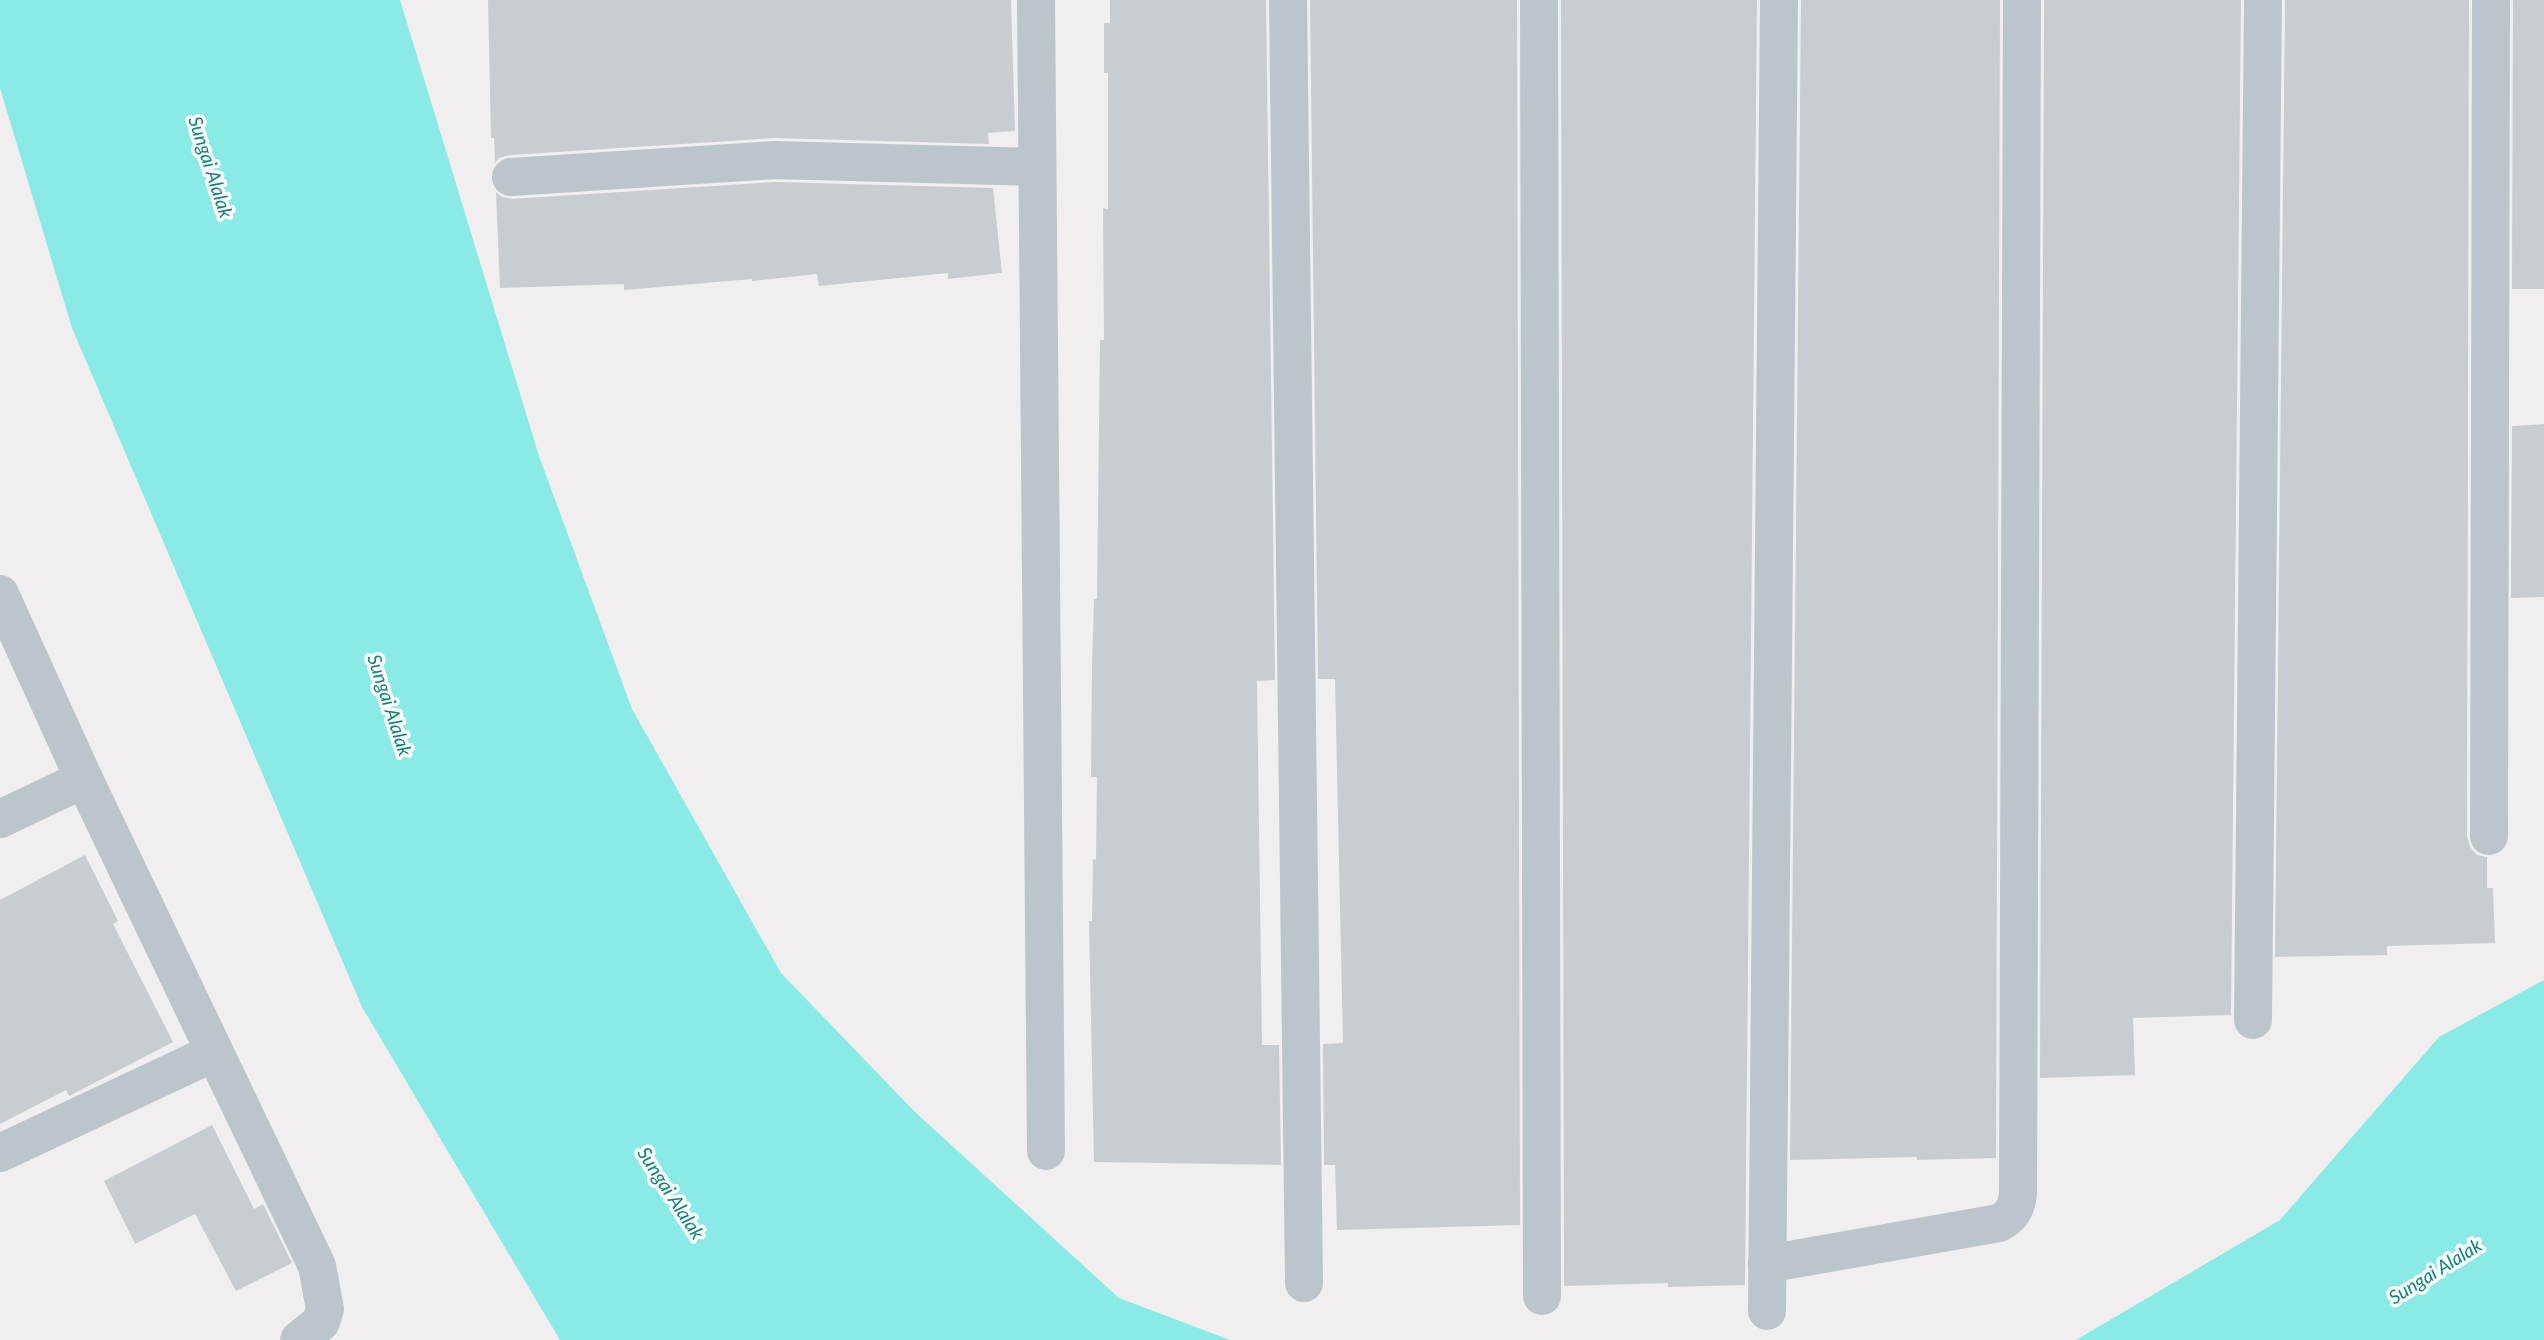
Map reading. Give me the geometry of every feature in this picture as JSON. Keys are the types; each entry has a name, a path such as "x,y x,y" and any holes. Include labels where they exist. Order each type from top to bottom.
{"street":[{"path":"1036,0 1046,1151"},
{"path":"1288,0 1304,1283"},
{"path":"1539,0 1542,1296"},
{"path":"1767,1311 1779,0"},
{"path":"1767,1264 1999,1223 2008,1218 2016,1207 2022,0"},
{"path":"2253,1020 2263,0"},
{"path":"2489,836 2491,0"},
{"path":"511,177 775,160 1036,167"},
{"path":"0,594 213,1053 317,1266 325,1309 321,1322 299,1340"},
{"path":"0,819 84,779"},
{"path":"0,1153 213,1053"}],"water":[{"name":"Sungai Alalak","path":"0,0 400,0 539,456 632,709 781,973 915,1112 1119,1298 1230,1340 560,1340 362,1007 72,328 0,88"},
{"name":"Sungai Alalak","path":"2544,980 2544,1340 2076,1340 2280,1220 2439,1037"}],"building":[{"path":"488,0 1011,0 1015,131 988,133 989,144 774,138 510,155 499,158 495,163 494,138 491,138"},
{"path":"1110,0 1266,0 1275,680 1257,681 1262,1045 1279,1045 1281,1165 1094,1162 1089,921 1092,921 1093,859 1096,860 1097,777 1091,777 1092,665 1094,599 1097,599 1100,340 1104,340 1103,208 1108,209 1108,73 1104,73 1104,23 1110,23"},
{"path":"1310,0 1517,0 1520,1225 1337,1230 1335,1165 1324,1165 1323,1044 1343,1043 1335,679 1318,679"},
{"path":"1561,0 1757,0 1745,1285 1668,1287 1668,1283 1564,1286"},
{"path":"1801,0 2000,0 1996,1158 1790,1160"},
{"path":"2044,0 2241,0 2231,1015 2133,1018 2135,1075 2040,1078"},
{"path":"2285,0 2469,0 2467,836 2470,847 2477,855 2487,857 2487,888 2493,888 2495,943 2387,946 2387,955 2275,957"},
{"path":"2513,0 2544,0 2544,289 2512,289"},
{"path":"775,182 993,188 1002,273 948,279 948,273 819,286 817,274 624,290 624,284 500,288 496,192 502,197 512,199"},
{"path":"2544,424 2544,597 2511,598 2512,426"},
{"path":"85,855 118,921 113,924 173,1042 69,1096 66,1090 0,1124 0,900"},
{"path":"212,1125 254,1209 263,1204 292,1263 236,1291 195,1214 135,1244 104,1181"}]}
